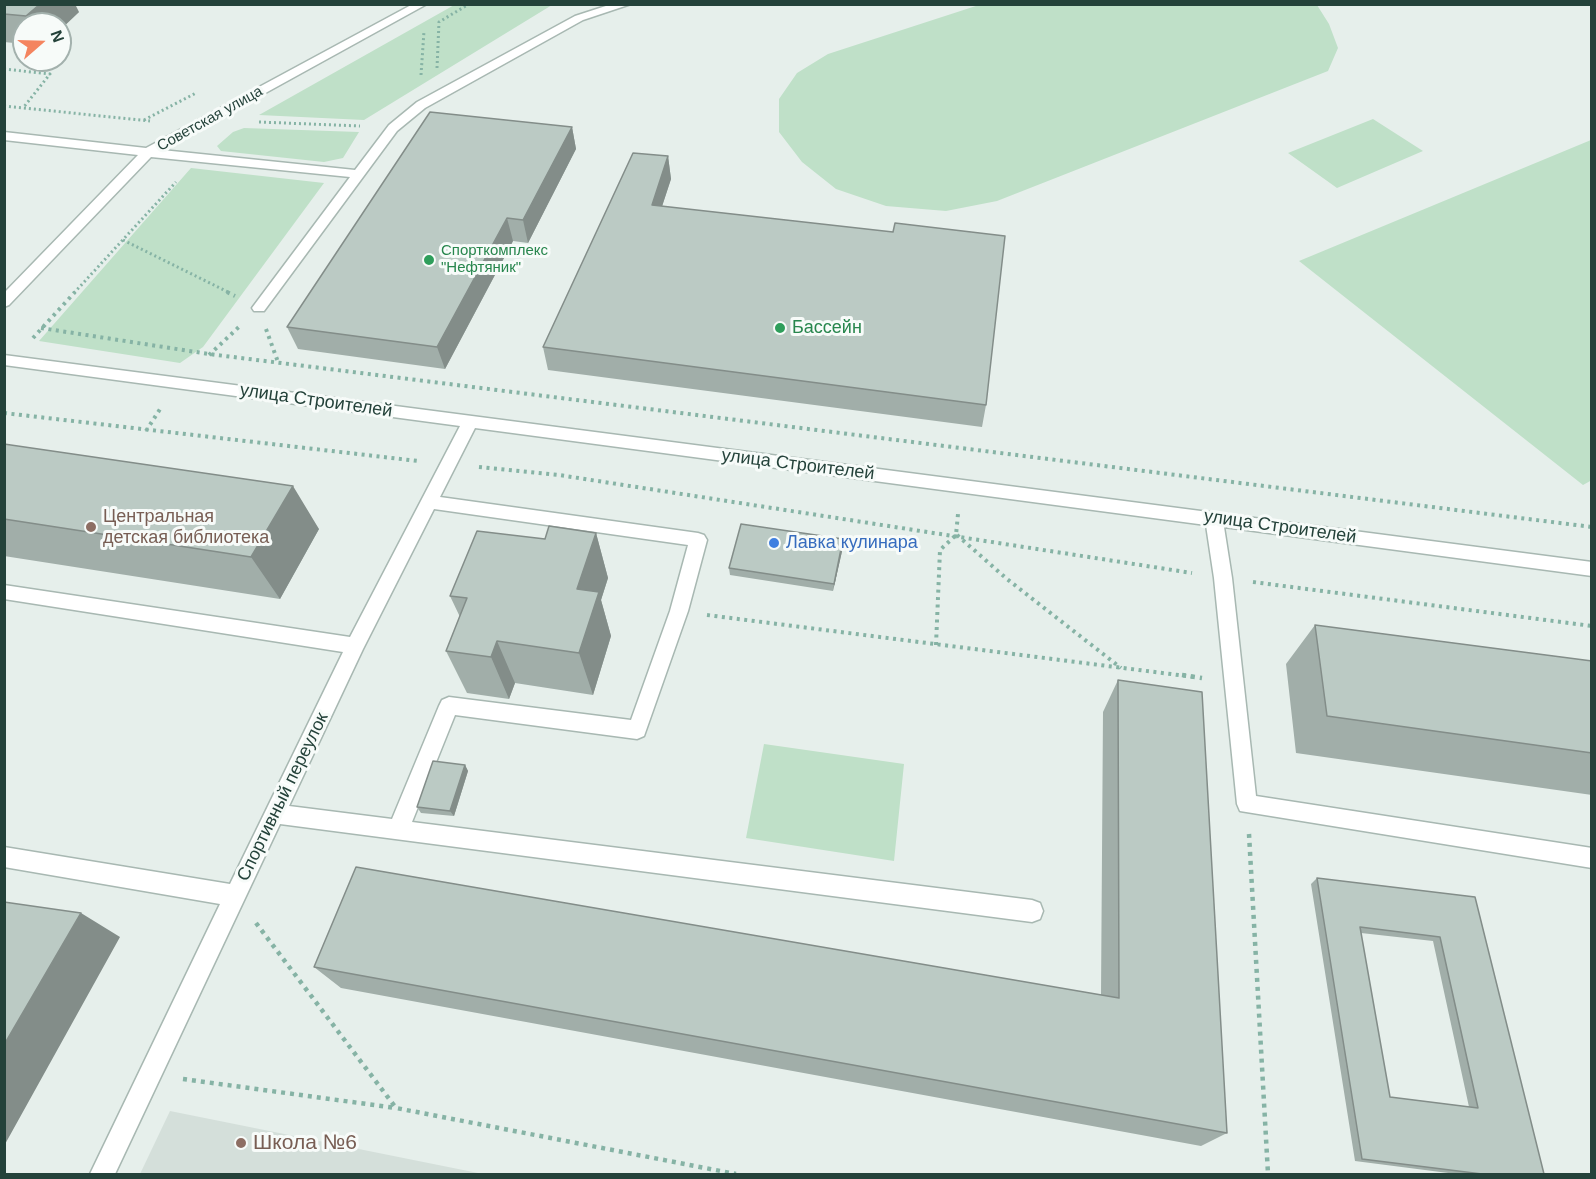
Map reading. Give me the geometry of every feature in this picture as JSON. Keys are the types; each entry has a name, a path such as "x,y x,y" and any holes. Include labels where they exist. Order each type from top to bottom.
{"street":[{"name":"Советская улица","path":"4,302 147,153 422,4"},
{"path":"259,308 393,128 422,105 579,18 626,4"},
{"path":"4,136 197,159 357,174"},
{"name":"улица Строителей","path":"10,360 1592,568"},
{"name":"Спортивный переулок","path":"102,1174 355,646 470,422"},
{"path":"398,830 449,706 637,729 679,611 698,540 428,502"},
{"path":"1215,519 1247,804 1592,858"},
{"path":"4,592 355,646"},
{"path":"275,814 1032,911"},
{"path":"4,857 235,896"}],"path":[{"path":"436,97 439,22 469,4"},
{"path":"422,105 424,31"},
{"path":"4,69 50,74 23,108"},
{"path":"10,360 197,159"},
{"path":"123,240 259,308 278,362"},
{"path":"41,328 209,354 1592,527"},
{"path":"4,413 560,475 956,534 1223,578 1592,626"},
{"path":"936,645 940,550 956,534"},
{"path":"956,534 1007,579 1122,669"},
{"path":"679,611 1233,682"},
{"path":"1247,804 1268,1174"},
{"path":"235,896 396,1108"},
{"path":"150,1075 396,1108 736,1174"}],"shaded area":[{"name":"Школа №6","path":"170,1111 483,1174 140,1174"}],"green space":[{"path":"456,4 552,5 364,120 259,115"},
{"path":"982,4 1317,5 1329,24 1338,48 1328,71 997,201 946,211 886,206 836,189 802,162 779,132 779,99 797,73 828,54"},
{"path":"1373,119 1423,151 1337,188 1288,153"},
{"path":"244,128 359,132 343,158 324,162 221,151 217,146 233,132"},
{"path":"1591,140 1592,480 1583,485 1299,261"},
{"path":"191,168 324,183 203,347 180,363 39,341"},
{"path":"764,744 904,764 894,861 746,838"}],"building":[{"path":"4,4 40,4 31,12 4,14"},
{"name":"Спорткомплекс \"Нефтяник\"","path":"430,112 572,127 523,220 507,218 437,347 287,327"},
{"name":"Бассейн","path":"633,153 668,156 652,205 893,232 895,223 1005,236 986,405 543,347"},
{"path":"4,444 293,486 251,557 4,519"},
{"path":"741,524 843,539 834,584 729,568"},
{"path":"549,526 596,533 577,589 599,592 579,653 497,641 491,657 446,651 467,598 450,596 477,531 545,539"},
{"path":"1315,625 1592,661 1592,753 1327,716"},
{"path":"1118,680 1202,692 1227,1133 314,967 356,867 1119,998"},
{"path":"433,761 465,765 450,811 417,807"},
{"path":"1317,878 1475,897 1544,1174 1482,1174 1362,1159","holes":["1360,927 1440,937 1478,1108 1390,1097"]},
{"path":"4,902 81,913 4,1045"}],"place":[{"name":"Спорткомплекс \"Нефтяник\"","path":"429,260"},
{"name":"Бассейн","path":"780,328"},
{"name":"Центральная детская библиотека","path":"91,527"},
{"name":"Лавка кулинара","path":"774,543"},
{"name":"Школа №6","path":"241,1143"}]}
